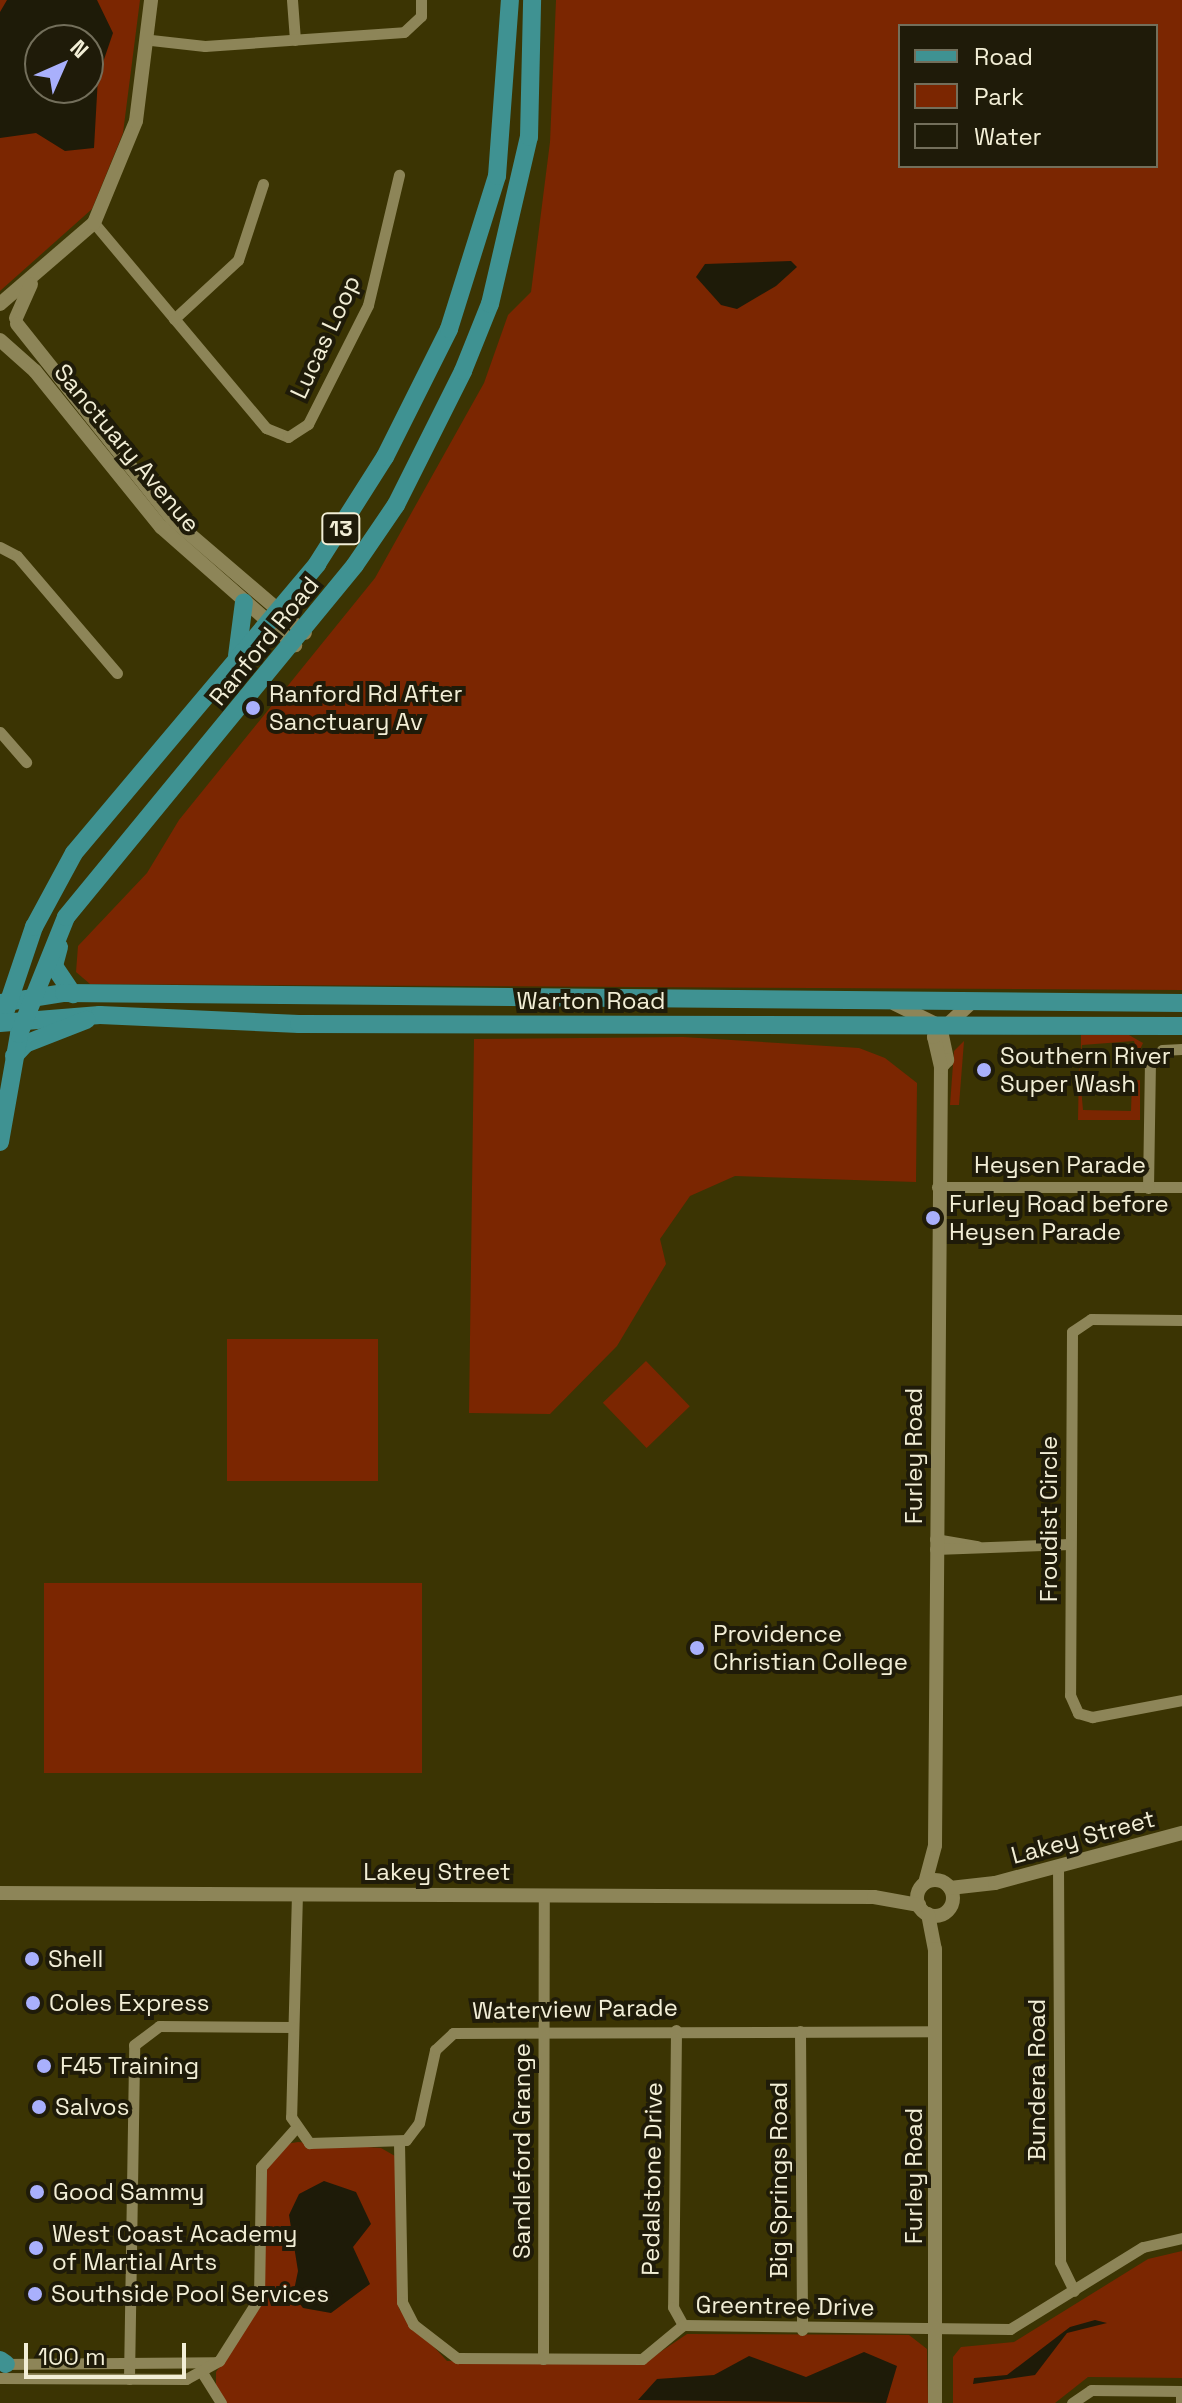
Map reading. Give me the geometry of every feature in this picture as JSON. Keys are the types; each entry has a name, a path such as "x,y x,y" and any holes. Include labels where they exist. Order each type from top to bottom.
{"main road":[{"name":"Ranford Road","path":"0,1025 4,1002 34,927 74,853 275,619 385,457 476,262 509,90 510,0"},
{"name":"Ranford Road","path":"0,1142 12,1060 30,998 66,917 300,639 396,505 490,304 529,137 532,0"},
{"path":"233,666 243,642 244,602"},
{"path":"66,917 54,966 73,994"},
{"name":"Warton Road","path":"4,1002 73,994 1182,1003"},
{"path":"460,999 460,1024"},
{"path":"616,1000 623,1018 718,1026"},
{"path":"12,1060 25,1044 100,1015"},
{"name":"Warton Road","path":"0,1025 24,1019 100,1015 460,1024 1182,1026"}],"street":[{"path":"0,304 32,283 94,223 136,121 151,40 151,0"},
{"path":"292,0 295,40"},
{"path":"151,40 295,40 404,32 421,16 421,0"},
{"name":"Lucas Loop","path":"94,223 266,428 295,435 308,424 368,305 399,175"},
{"path":"174,319 238,260 263,184"},
{"path":"0,340 17,321 32,283"},
{"name":"Sanctuary Avenue","path":"0,304 17,321 58,391 128,476 244,602 275,619"},
{"name":"Sanctuary Avenue","path":"0,340 58,391"},
{"path":"0,547 17,556 117,673"},
{"name":"Sanctuary Avenue","path":"191,547 300,639"},
{"path":"0,732 26,762"},
{"path":"890,1002 940,1026 971,1003"},
{"name":"Furley Road","path":"935,1949 948,1897 935,1845 937,1187 941,1067 934,1037 940,1026"},
{"path":"1148,1188 1150,1064 1162,1050 1182,1049"},
{"name":"Heysen Parade","path":"937,1187 1182,1187"},
{"name":"Froudist Circle","path":"1182,1320 1091,1319 1072,1332 1070,1544 1070,1695 1078,1713 1119,1715 1182,1700"},
{"path":"935,1544 978,1547 1070,1544"},
{"name":"Lakey Street","path":"0,1893 874,1897 924,1909 948,1897 995,1883 1182,1833"},
{"name":"Furley Road","path":"923,1885 935,1845"},
{"name":"Bundera Road","path":"1058,1865 1060,2262 1074,2291"},
{"path":"923,1885 924,1909"},
{"name":"Lakey Street","path":"874,1897 923,1885 948,1897"},
{"path":"1,2366 129,2379 203,2374 219,2361 259,2298 261,2167 294,2130 297,1893"},
{"name":"Sandleford Grange","path":"543,2359 544,1895"},
{"name":"Furley Road","path":"924,1909 935,1949 935,2403"},
{"path":"129,2379 134,2045 159,2026 293,2027"},
{"name":"Pedalstone Drive","path":"676,2030 673,2307 683,2325"},
{"name":"Big Springs Road","path":"800,2031 802,2330"},
{"name":"Waterview Parade","path":"399,2143 419,2123 443,2039 453,2033 936,2031"},
{"path":"294,2130 309,2143 399,2143"},
{"name":"Greentree Drive","path":"399,2143 402,2302 409,2320 447,2356 647,2358 683,2325 802,2330 1010,2329 1143,2247 1182,2238"},
{"path":"1,2366 219,2361"},
{"path":"203,2374 221,2403"},
{"path":"1072,2403 1091,2390 1182,2391 1181,2403"}],"green space":[{"path":"0,0 140,0 123,133 92,209 0,291"},
{"path":"556,0 1182,0 1182,990 90,984 76,972 78,946 147,873 179,820 375,578 484,383 508,315 531,292 550,142"},
{"path":"1081,1035 1129,1035 1143,1043 1138,1054 1134,1041 1082,1045 1081,1054"},
{"path":"683,1037 859,1048 885,1058 917,1083 916,1182 735,1176 690,1196 660,1239 666,1264 617,1346 550,1414 469,1413 474,1039"},
{"path":"964,1041 959,1105 950,1105 954,1051"},
{"path":"1079,1065 1083,1110 1131,1111 1132,1081 1140,1080 1140,1120 1078,1120"},
{"path":"227,1339 378,1339 378,1481 227,1481"},
{"path":"646,1361 690,1406 647,1448 603,1403"},
{"path":"44,1583 422,1583 422,1773 44,1773"},
{"path":"298,2142 381,2148 395,2156 399,2309 447,2361 644,2363 687,2334 909,2335 927,2349 928,2403 227,2403 216,2390 216,2372 261,2306 266,2169 286,2144"},
{"path":"1182,2251 1182,2378 1088,2377 1055,2403 953,2403 953,2357 961,2347 1014,2342 1148,2259"}],"water":[{"path":"7,0 97,0 113,33 104,59 104,24 24,24 24,104 96,104 94,148 65,151 36,133 0,138 0,12"},
{"path":"791,261 797,267 776,286 737,309 721,305 696,277 705,264"},
{"path":"324,2181 356,2192 371,2224 353,2247 370,2284 331,2313 303,2308 293,2295 298,2271 289,2215 299,2194"},
{"path":"1095,2320 1107,2323 1067,2333 1035,2375 973,2384 974,2378 1007,2375 1070,2327"},
{"path":"864,2352 897,2366 886,2403 638,2400 657,2379 714,2375 749,2356 806,2377"}],"place":[{"name":"Ranford Rd After Sanctuary Av","path":"253,708"},
{"name":"Southern River Super Wash","path":"984,1070"},
{"name":"Furley Road before Heysen Parade","path":"933,1218"},
{"name":"Providence Christian College","path":"697,1648"},
{"name":"Shell","path":"32,1959"},
{"name":"Coles Express","path":"33,2003"},
{"name":"F45 Training","path":"44,2066"},
{"name":"Salvos","path":"39,2107"},
{"name":"Good Sammy","path":"37,2192"},
{"name":"West Coast Academy of Martial Arts","path":"36,2248"},
{"name":"Southside Pool Services","path":"35,2294"}]}
